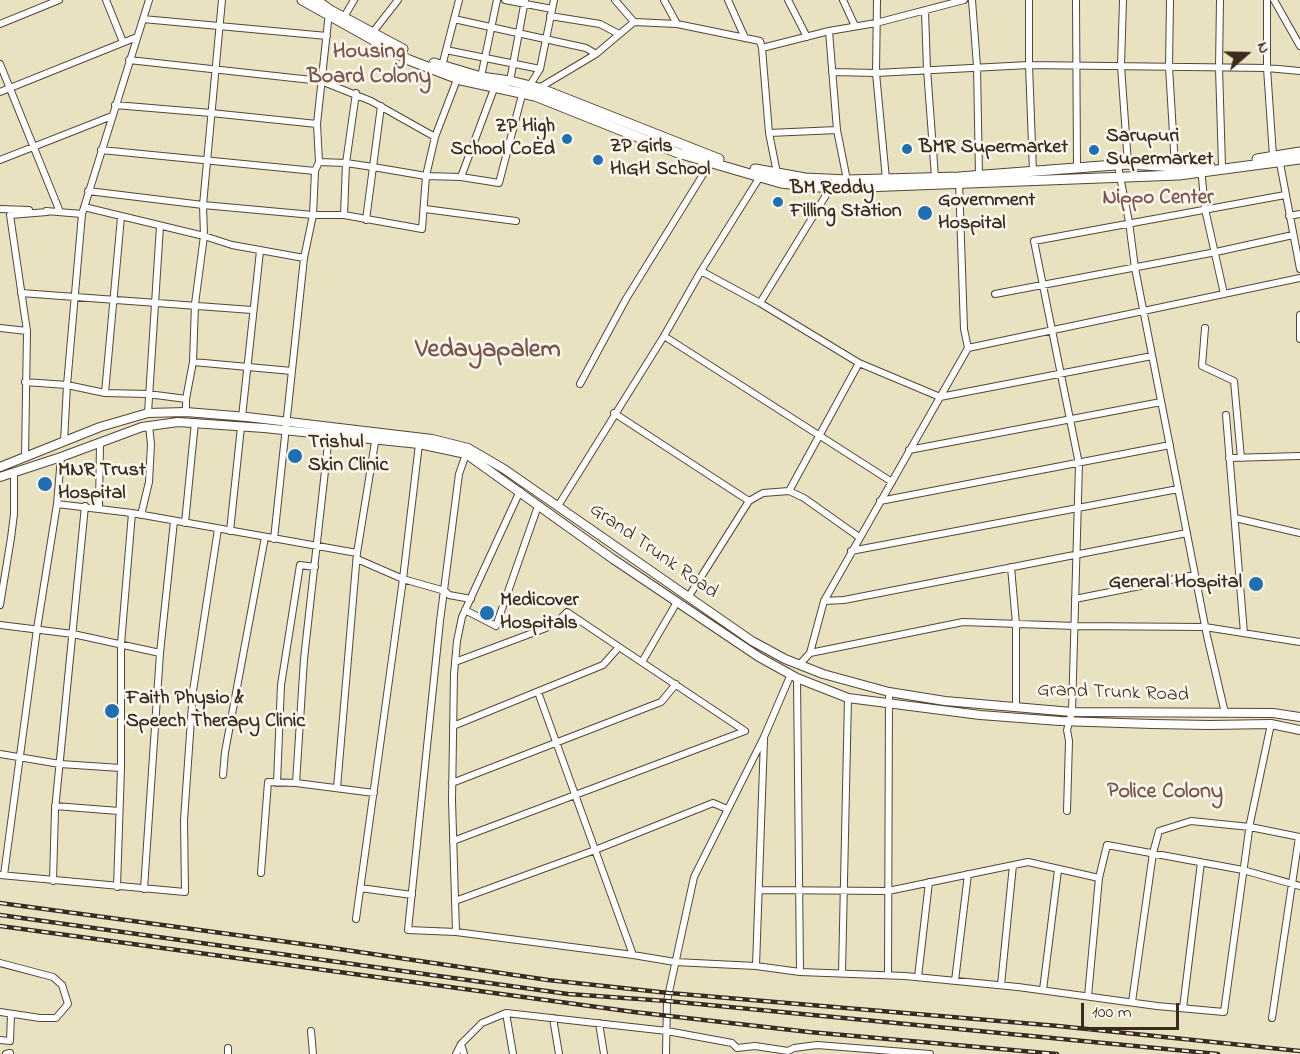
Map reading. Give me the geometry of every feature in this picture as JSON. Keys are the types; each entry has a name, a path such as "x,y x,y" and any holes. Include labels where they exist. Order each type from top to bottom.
{"main road":[{"path":"302,0 410,60 459,75 529,87 568,108 678,153 713,160 761,174 781,183 833,184 1179,175 1201,169 1277,157 1300,159"},
{"path":"318,1 329,13 373,32 416,57 459,75 481,77 496,83 510,81 529,87 713,160"},
{"path":"761,174 777,173 833,184 847,180 886,178 935,177 959,180 979,176 1128,164 1201,169 1300,152"},
{"name":"Grand Trunk Road","path":"0,466 100,427 148,413 186,412 242,417 287,426 376,436 432,439 468,448 504,469 752,641 785,659 823,674 889,692 945,701 1072,712 1273,713 1300,717"},
{"path":"0,477 142,427 178,422 241,427 287,426 328,435 376,436 419,444 465,454 759,657 794,676 848,698 980,715 1069,721 1210,725 1271,724 1300,730"},
{"path":"674,600 677,588"},
{"path":"690,611 693,599"},
{"path":"781,669 785,659"},
{"path":"818,686 823,674"}],"street":[{"path":"0,24 58,0"},
{"path":"106,0 123,42"},
{"path":"64,442 83,210 149,0"},
{"path":"186,412 186,399 193,362 195,304 204,236 203,205 222,0"},
{"path":"344,18 354,0"},
{"path":"373,32 398,0"},
{"path":"442,66 459,0"},
{"path":"481,77 497,0"},
{"path":"505,0 552,9"},
{"path":"319,162 346,163 426,176 460,177 499,183 529,87 540,69 554,0"},
{"path":"615,0 634,22"},
{"path":"664,0 677,24"},
{"path":"728,0 745,38"},
{"path":"788,0 807,37"},
{"path":"843,0 855,26"},
{"path":"877,0 876,73 886,178"},
{"path":"762,48 828,31 876,23 964,0"},
{"path":"972,0 977,66 979,176"},
{"path":"1029,0 1033,172"},
{"path":"1076,0 1077,167"},
{"path":"1123,0 1121,66 1128,164"},
{"path":"1170,0 1169,67 1175,167"},
{"path":"1220,0 1219,68 1222,166"},
{"path":"1268,0 1267,68 1277,157 1300,269"},
{"path":"1274,0 1300,46"},
{"path":"510,81 524,2"},
{"path":"925,11 935,177"},
{"path":"274,538 304,258 313,215 315,171 319,162 317,124 329,13"},
{"path":"550,16 600,24 619,34"},
{"path":"143,19 327,36"},
{"path":"454,19 586,48 596,54"},
{"path":"529,87 596,54 634,22 677,24 760,40 769,133 777,173"},
{"path":"828,31 837,130 847,180"},
{"path":"0,93 137,37"},
{"path":"446,50 540,69"},
{"path":"129,60 321,81 356,93 435,137"},
{"path":"0,64 60,212"},
{"path":"832,72 876,73 1029,64 1300,70"},
{"path":"88,191 203,205 313,215 344,215 422,229 426,176 435,137 459,75"},
{"path":"460,177 496,83"},
{"path":"344,215 346,163 356,93"},
{"path":"115,105 317,124"},
{"path":"366,220 381,106"},
{"path":"0,160 112,116"},
{"path":"769,133 837,130"},
{"path":"101,150 315,171"},
{"path":"580,384 626,299 713,160"},
{"path":"1118,166 1143,311 1205,627 1225,713"},
{"path":"1201,169 1205,208 1224,294"},
{"path":"558,506 761,174"},
{"path":"800,664 810,652 824,601 968,348 964,329 959,180"},
{"path":"760,303 833,184"},
{"path":"1067,811 1069,741 1067,730 1072,712 1079,464 1034,240 1285,195"},
{"path":"0,208 47,212"},
{"path":"425,209 516,221"},
{"path":"25,458 27,331 10,215 83,210 204,236 232,245 304,258"},
{"path":"1289,216 1300,214"},
{"path":"105,393 121,217"},
{"path":"148,413 160,226"},
{"path":"995,294 1293,235"},
{"path":"242,417 260,251"},
{"path":"701,271 760,303 860,363 940,397 1152,356"},
{"path":"968,348 1300,278"},
{"path":"21,293 155,301 252,310"},
{"path":"1300,315 1300,339"},
{"path":"0,328 27,331"},
{"path":"1205,328 1202,366 1234,381 1241,458"},
{"path":"664,336 892,482"},
{"path":"193,362 292,371"},
{"path":"789,491 860,363"},
{"path":"25,382 67,385 105,393 148,394 186,399"},
{"path":"909,450 1161,402"},
{"path":"614,413 749,501"},
{"path":"1226,415 1244,633"},
{"path":"185,523 195,422"},
{"path":"141,515 149,482 151,444 149,426"},
{"path":"230,531 241,427"},
{"path":"296,783 304,659 328,435"},
{"path":"337,788 357,556 376,436"},
{"path":"99,508 100,443"},
{"path":"356,919 404,579 419,444"},
{"path":"880,501 1170,445"},
{"path":"465,454 459,474 440,621 408,930 456,932 675,962 756,966 800,972 918,977 1224,1012 1250,827 1271,724"},
{"path":"1229,458 1300,456"},
{"path":"61,457 57,504 2,875 185,892 184,820 193,692 218,529"},
{"path":"0,605 14,514 14,473"},
{"path":"851,551 1178,489"},
{"path":"456,932 452,783 457,641 465,610 520,491"},
{"path":"693,599 749,501 763,494 789,491 804,498 860,537"},
{"path":"57,504 132,513 317,546 357,556 404,579 445,591 449,595 471,599"},
{"path":"53,881 55,806 85,506"},
{"path":"465,610 496,626 538,506"},
{"path":"117,886 121,768 120,644 132,513"},
{"path":"1235,518 1300,533"},
{"path":"144,889 160,653 174,521"},
{"path":"824,601 844,600 1187,533"},
{"path":"223,775 225,752 265,537"},
{"path":"277,783 281,685 300,566 315,567"},
{"path":"1011,567 1016,624 1016,707"},
{"path":"1075,599 1195,575"},
{"path":"642,662 674,600"},
{"path":"453,841 745,731 567,612 554,625 455,662"},
{"path":"810,652 963,622 1205,627 1300,642"},
{"path":"0,624 73,634 160,653"},
{"path":"453,726 603,665 619,647"},
{"path":"666,1054 667,1001 694,877 794,676"},
{"path":"794,676 800,972"},
{"path":"452,783 661,702 676,684"},
{"path":"538,692 633,955"},
{"path":"888,975 889,692"},
{"path":"842,973 848,698"},
{"path":"756,966 764,737"},
{"path":"0,754 60,764 121,768"},
{"path":"261,873 268,782 296,783 374,793"},
{"path":"455,901 595,850 713,803 727,809"},
{"path":"55,806 119,812"},
{"path":"1131,1002 1153,853 1159,831 1191,821 1250,827 1299,837 1272,1018"},
{"path":"1088,996 1099,878 1107,845 1243,870 1300,886"},
{"path":"759,890 888,891 1028,862 1099,878"},
{"path":"1183,1008 1201,862"},
{"path":"1001,985 1013,865"},
{"path":"1043,990 1058,870"},
{"path":"956,981 968,874"},
{"path":"918,977 928,882"},
{"path":"360,888 412,895"},
{"path":"0,963 53,977 62,985 68,1004 56,1018 0,1012"},
{"path":"506,1013 513,1054"},
{"path":"456,1054 461,1044 482,1023 506,1013 667,1031 732,1043 737,1048 755,1046 788,1051 817,1045 930,1054"},
{"path":"0,1040 10,1041 11,1014"},
{"path":"553,1018 559,1054"},
{"path":"599,1023 604,1054"},
{"path":"311,1031 313,1054"},
{"path":"461,1044 464,1054"},
{"path":"844,1046 846,1054"}],"railway":[{"path":"0,903 548,980 669,993 1058,1026 1300,1051"},
{"path":"0,915 568,994 667,1001 1218,1054"},
{"path":"0,926 634,1012 809,1032 1057,1054"}],"place":[{"name":"ZP High School CoEd","path":"567,139"},
{"name":"BMR Supermarket","path":"907,149"},
{"name":"Sarupuri Supermarket","path":"1094,150"},
{"name":"ZP Girls HIGH School","path":"598,160"},
{"name":"BM Reddy Filling Station","path":"778,202"},
{"name":"Government Hospital","path":"925,213"},
{"name":"Trishul Skin Clinic","path":"295,456"},
{"name":"MNR Trust Hospital","path":"45,484"},
{"name":"General Hospital","path":"1256,584"},
{"name":"Medicover Hospitals","path":"487,613"},
{"name":"Faith Physio & Speech Therapy Clinic","path":"112,711"}],"district":[{"name":"Housing Board Colony","path":"369,66"},
{"name":"Nippo Center","path":"1158,200"},
{"name":"Vedayapalem","path":"488,352"},
{"name":"Police Colony","path":"1165,793"}]}
